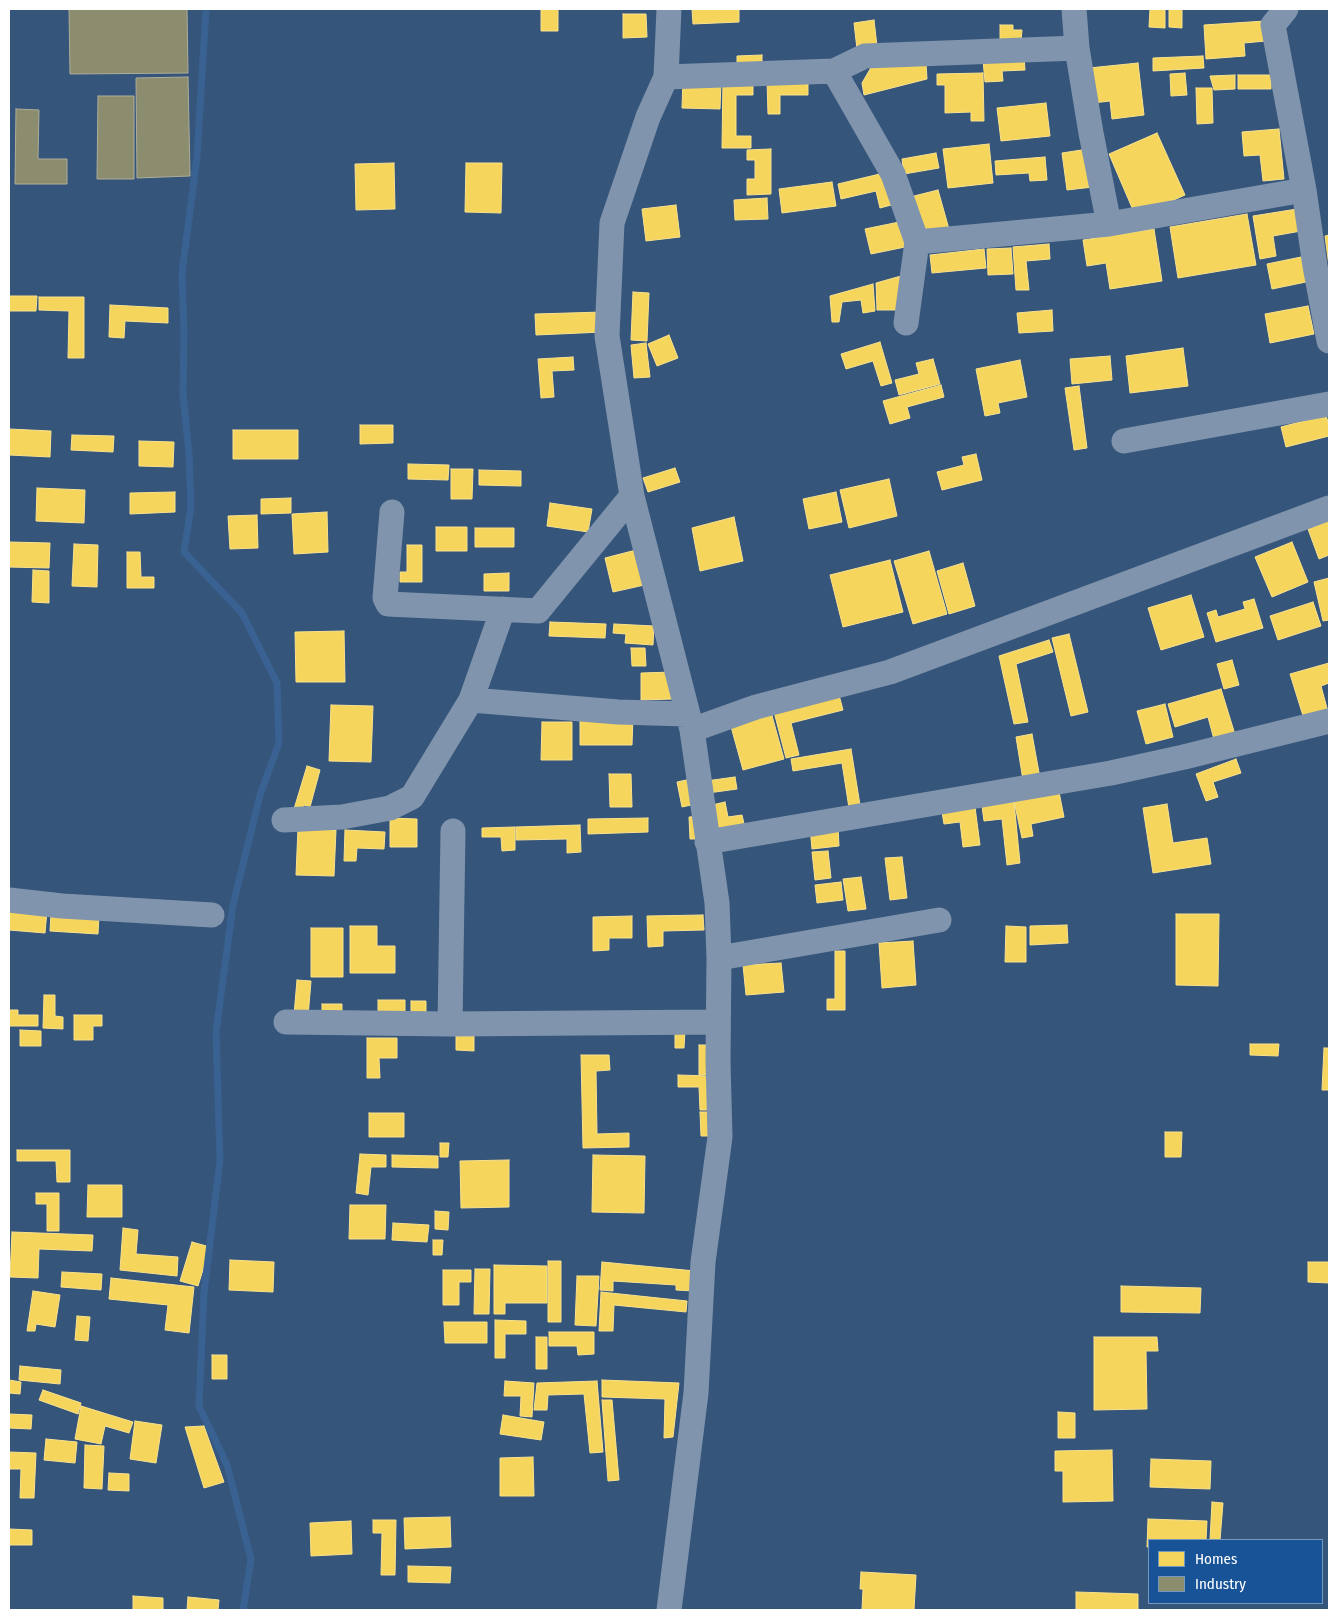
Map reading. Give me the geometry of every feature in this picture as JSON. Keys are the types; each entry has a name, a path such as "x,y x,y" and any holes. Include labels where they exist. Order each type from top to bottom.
{"street":[{"path":"669,9 666,78 648,116 612,223 607,336 632,496 690,722 717,903 720,1137 703,1262 696,1394 669,1610"},
{"path":"1074,9 1077,48 1109,224"},
{"path":"1286,9 1273,25 1304,190 1315,266 1329,341"},
{"path":"666,78 834,71 865,56 1077,48"},
{"path":"834,71 893,174 917,242 906,322"},
{"path":"917,242 1109,224 1304,190"},
{"path":"1124,440 1329,404"},
{"path":"392,512 385,598 388,604 538,611 632,496"},
{"path":"471,700 618,712 690,722 890,672 1329,508"},
{"path":"284,820 342,817 390,808 412,797 471,700 503,609"},
{"path":"707,842 1111,773 1329,721"},
{"path":"450,1024 454,831"},
{"path":"9,900 62,906 212,915"},
{"path":"718,958 940,920"},
{"path":"286,1022 450,1024 718,1022"}],"building: Homes":[{"path":"541,9 558,9 558,31 541,31"},
{"path":"692,9 739,9 739,22 693,24"},
{"path":"1150,9 1165,9 1165,28 1149,27"},
{"path":"1169,9 1182,9 1182,28 1169,27"},
{"path":"623,14 646,14 647,37 623,38"},
{"path":"874,20 877,46 857,49 854,23"},
{"path":"1265,21 1266,41 1244,43 1245,56 1206,59 1204,25"},
{"path":"1000,25 1013,25 1013,30 1022,30 1021,41 1000,46"},
{"path":"762,55 762,66 737,66 737,56"},
{"path":"1203,56 1204,68 1153,71 1153,58"},
{"path":"1024,57 1025,70 1002,71 1003,81 985,82 983,60"},
{"path":"926,63 927,79 864,95 862,83 873,64"},
{"path":"1138,63 1144,115 1112,119 1110,101 1093,103 1089,68"},
{"path":"983,73 984,121 971,121 971,112 945,113 945,85 937,85 937,74"},
{"path":"1185,73 1187,95 1171,96 1170,74"},
{"path":"1235,75 1235,89 1214,90 1210,76"},
{"path":"1238,75 1271,75 1271,89 1238,89"},
{"path":"683,80 721,81 720,109 682,108"},
{"path":"723,80 753,80 753,95 736,95 736,136 751,136 751,148 722,148"},
{"path":"808,80 808,95 780,95 780,114 768,114 767,81"},
{"path":"1196,88 1212,88 1213,123 1197,124"},
{"path":"1046,103 1050,136 1001,141 997,108"},
{"path":"1279,129 1284,179 1263,181 1260,155 1244,156 1242,132"},
{"path":"1157,133 1185,195 1136,217 1109,154"},
{"path":"989,144 993,183 948,188 943,149"},
{"path":"771,149 771,194 747,195 747,179 755,179 755,160 747,160 747,150"},
{"path":"1088,149 1093,187 1067,190 1062,153"},
{"path":"936,153 939,168 904,174 902,159"},
{"path":"1045,157 1047,180 1030,181 1029,173 996,175 995,161"},
{"path":"394,163 395,209 356,210 355,164"},
{"path":"466,163 502,163 501,213 465,212"},
{"path":"888,172 895,204 880,208 876,191 841,199 838,184"},
{"path":"832,182 836,206 782,213 779,189"},
{"path":"938,190 949,229 921,236 910,197"},
{"path":"767,198 768,219 735,220 734,200"},
{"path":"676,205 680,237 646,241 642,209"},
{"path":"1297,209 1301,231 1273,236 1276,256 1260,259 1253,216"},
{"path":"1247,214 1256,265 1178,278 1170,227"},
{"path":"904,221 910,246 871,254 865,229"},
{"path":"1154,229 1162,281 1110,289 1106,263 1087,266 1083,240"},
{"path":"1329,235 1329,266 1325,236"},
{"path":"1049,244 1050,259 1026,261 1029,290 1016,290 1013,247"},
{"path":"1011,248 1013,274 988,275 987,249"},
{"path":"984,249 986,268 932,273 930,255"},
{"path":"1306,256 1311,281 1272,289 1267,264"},
{"path":"901,276 901,310 877,310 876,283"},
{"path":"873,284 875,311 863,313 861,300 842,302 839,322 832,322 830,296"},
{"path":"633,292 649,293 647,341 631,340"},
{"path":"9,296 37,296 36,311 9,311"},
{"path":"39,297 84,297 84,358 68,358 69,311 39,310"},
{"path":"110,305 168,308 168,323 125,321 124,338 109,337"},
{"path":"1308,306 1314,334 1270,343 1265,314"},
{"path":"1052,310 1053,331 1019,333 1017,313"},
{"path":"603,312 603,332 536,335 535,314"},
{"path":"669,335 678,358 657,366 648,344"},
{"path":"880,342 892,383 881,386 873,361 846,369 841,354"},
{"path":"646,343 650,377 634,378 631,345"},
{"path":"1183,348 1188,386 1130,393 1126,356"},
{"path":"1110,356 1112,380 1072,384 1070,359"},
{"path":"573,357 574,370 552,371 554,397 541,398 538,359"},
{"path":"933,359 940,384 899,395 895,380 919,374 916,363"},
{"path":"1020,360 1027,397 998,403 1000,413 985,416 976,369"},
{"path":"941,385 944,397 907,407 910,418 890,424 883,401"},
{"path":"1079,386 1087,448 1074,450 1065,388"},
{"path":"1326,415 1329,436 1286,447 1281,427"},
{"path":"360,425 393,425 393,443 360,444"},
{"path":"9,429 51,431 50,457 9,455"},
{"path":"233,430 298,430 298,459 233,459"},
{"path":"72,435 114,436 113,452 71,450"},
{"path":"139,441 174,442 173,467 139,466"},
{"path":"976,454 982,480 942,490 937,472 964,465 962,457"},
{"path":"408,464 449,465 448,480 408,479"},
{"path":"675,468 680,482 648,492 643,478"},
{"path":"451,469 473,469 472,499 451,499"},
{"path":"479,470 521,471 521,486 479,485"},
{"path":"889,479 897,516 849,528 840,490"},
{"path":"37,488 85,490 84,523 36,521"},
{"path":"175,492 175,512 130,514 130,493"},
{"path":"836,492 842,522 809,529 803,499"},
{"path":"291,498 291,513 261,514 261,499"},
{"path":"550,503 592,509 588,532 547,526"},
{"path":"327,512 328,552 294,554 292,514"},
{"path":"257,515 258,548 230,549 228,516"},
{"path":"734,517 743,561 700,571 692,528"},
{"path":"1329,521 1329,555 1319,559 1308,529"},
{"path":"436,527 467,527 467,551 436,551"},
{"path":"475,528 514,528 514,547 475,547"},
{"path":"9,542 50,543 49,568 9,567"},
{"path":"1292,542 1308,582 1272,597 1255,557"},
{"path":"74,544 98,545 97,587 72,586"},
{"path":"407,545 422,545 422,582 400,582 400,572 407,572"},
{"path":"640,549 649,584 613,592 605,558"},
{"path":"929,551 947,614 913,624 894,561"},
{"path":"127,552 140,552 141,577 154,577 154,588 127,588"},
{"path":"890,560 903,612 843,627 830,575"},
{"path":"963,563 975,606 949,614 937,571"},
{"path":"33,570 49,571 49,603 32,602"},
{"path":"509,573 509,591 484,591 484,574"},
{"path":"1329,578 1329,620 1323,621 1314,582"},
{"path":"1191,595 1204,637 1161,650 1148,608"},
{"path":"1254,599 1263,628 1216,642 1207,613 1216,610 1218,617 1245,609 1243,602"},
{"path":"1313,602 1321,626 1278,640 1270,616"},
{"path":"550,622 606,624 605,638 549,636"},
{"path":"614,624 654,626 653,645 625,643 626,634 613,633"},
{"path":"344,631 345,682 296,682 295,632"},
{"path":"1069,634 1088,712 1071,716 1052,638"},
{"path":"1049,640 1053,652 1016,664 1028,722 1014,724 999,656"},
{"path":"631,648 645,648 646,666 632,666"},
{"path":"1232,660 1239,685 1224,689 1217,664"},
{"path":"1329,663 1329,683 1321,686 1328,712 1304,719 1290,674"},
{"path":"673,672 673,699 641,700 641,673"},
{"path":"1221,689 1237,741 1216,747 1208,717 1175,727 1168,704"},
{"path":"839,695 843,710 791,723 799,755 786,758 774,712"},
{"path":"1165,704 1173,737 1146,744 1137,711"},
{"path":"331,705 373,706 371,762 329,761"},
{"path":"771,712 784,759 743,770 730,723"},
{"path":"580,716 633,716 632,745 580,745"},
{"path":"542,722 572,722 572,760 541,760"},
{"path":"1032,734 1040,778 1023,780 1016,737"},
{"path":"851,749 860,805 849,808 842,763 793,771 791,759"},
{"path":"1236,759 1241,773 1213,782 1218,797 1206,801 1196,774"},
{"path":"307,766 320,770 310,807 304,805 301,811 294,809"},
{"path":"609,774 631,774 632,807 610,807"},
{"path":"735,777 737,789 708,793 706,781"},
{"path":"691,779 696,804 682,807 677,782"},
{"path":"1059,792 1064,817 1031,824 1033,836 1022,838 1014,801"},
{"path":"725,802 728,817 742,815 745,828 718,833 712,805"},
{"path":"1014,802 1020,863 1007,865 1002,819 984,821 982,806"},
{"path":"1167,804 1173,843 1207,838 1211,864 1153,873 1143,808"},
{"path":"975,807 980,845 963,847 960,822 944,824 942,812"},
{"path":"703,816 703,839 690,839 689,817"},
{"path":"390,818 417,819 417,847 390,847"},
{"path":"648,818 648,832 588,834 588,819"},
{"path":"580,825 581,852 567,853 567,839 516,840 516,827"},
{"path":"838,826 839,846 812,849 810,828"},
{"path":"515,827 515,850 502,851 501,837 482,837 482,828"},
{"path":"298,828 336,830 334,876 296,875"},
{"path":"345,830 385,832 384,849 357,848 356,861 344,861"},
{"path":"828,851 831,878 815,880 812,852"},
{"path":"902,857 907,898 890,900 885,858"},
{"path":"861,877 866,909 848,911 843,879"},
{"path":"841,882 843,900 817,903 815,885"},
{"path":"9,908 47,911 45,933 9,930"},
{"path":"51,913 99,916 98,934 50,931"},
{"path":"1176,914 1219,914 1218,986 1176,985"},
{"path":"703,915 704,930 663,931 663,946 648,947 647,916"},
{"path":"632,916 632,938 609,938 609,950 593,951 593,917"},
{"path":"1067,925 1068,943 1030,945 1030,926"},
{"path":"350,926 377,926 377,946 395,946 395,973 350,973"},
{"path":"1006,926 1026,927 1026,962 1005,962"},
{"path":"311,928 343,928 343,977 311,977"},
{"path":"913,941 916,985 882,988 879,943"},
{"path":"835,951 845,951 845,1010 827,1010 827,999 835,999"},
{"path":"781,963 784,992 746,995 743,965"},
{"path":"297,980 311,981 308,1017 294,1015"},
{"path":"44,995 55,995 55,1016 63,1017 63,1029 43,1028"},
{"path":"378,1000 405,1000 405,1014 378,1014"},
{"path":"411,1001 426,1001 426,1014 411,1014"},
{"path":"322,1004 342,1004 342,1012 322,1012"},
{"path":"9,1010 18,1010 18,1015 38,1015 38,1026 9,1026"},
{"path":"74,1015 102,1015 102,1026 93,1026 93,1040 74,1040"},
{"path":"20,1030 41,1031 41,1046 20,1046"},
{"path":"675,1030 685,1030 684,1048 675,1048"},
{"path":"456,1036 474,1036 474,1051 456,1050"},
{"path":"367,1038 397,1038 397,1058 379,1058 380,1078 367,1078"},
{"path":"1250,1044 1279,1044 1278,1056 1250,1055"},
{"path":"699,1045 712,1045 712,1074 699,1075"},
{"path":"1324,1048 1329,1048 1329,1090 1322,1090"},
{"path":"581,1055 609,1055 610,1070 596,1071 597,1134 629,1133 629,1147 583,1148"},
{"path":"678,1075 710,1076 712,1110 700,1110 699,1087 678,1087"},
{"path":"700,1112 712,1112 713,1136 701,1136"},
{"path":"369,1113 404,1113 404,1137 369,1137"},
{"path":"1165,1132 1182,1132 1181,1157 1165,1157"},
{"path":"440,1143 449,1143 448,1157 440,1157"},
{"path":"17,1150 70,1150 70,1182 57,1182 56,1161 17,1161"},
{"path":"360,1154 386,1155 386,1167 371,1167 368,1195 356,1193"},
{"path":"392,1155 438,1156 438,1168 392,1167"},
{"path":"593,1155 645,1156 644,1213 592,1212"},
{"path":"509,1160 509,1207 461,1208 460,1161"},
{"path":"88,1185 122,1185 122,1217 87,1217"},
{"path":"36,1193 59,1193 59,1231 47,1231 47,1204 36,1204"},
{"path":"350,1205 386,1205 385,1239 349,1239"},
{"path":"435,1211 449,1212 448,1230 435,1229"},
{"path":"393,1223 429,1225 427,1242 392,1240"},
{"path":"123,1228 138,1230 136,1254 178,1257 177,1276 120,1270"},
{"path":"12,1232 93,1235 92,1251 39,1249 38,1278 10,1277"},
{"path":"433,1240 443,1240 442,1255 433,1255"},
{"path":"192,1242 210,1247 198,1286 180,1281"},
{"path":"230,1260 274,1262 273,1292 229,1290"},
{"path":"548,1261 561,1261 561,1322 548,1322"},
{"path":"602,1262 695,1271 693,1291 676,1290 676,1285 613,1281 613,1291 600,1290"},
{"path":"1308,1262 1329,1262 1329,1283 1308,1282"},
{"path":"494,1265 547,1266 547,1303 505,1303 505,1314 494,1314"},
{"path":"475,1269 490,1269 489,1314 474,1314"},
{"path":"443,1270 471,1270 471,1282 459,1282 459,1305 443,1305"},
{"path":"62,1272 102,1274 101,1290 61,1287"},
{"path":"577,1276 599,1276 596,1326 575,1325"},
{"path":"111,1278 194,1287 189,1333 165,1330 168,1305 109,1299"},
{"path":"1121,1286 1201,1288 1200,1313 1121,1312"},
{"path":"33,1291 60,1295 55,1327 36,1324 35,1331 27,1331"},
{"path":"601,1292 687,1301 686,1312 614,1305 613,1331 599,1331"},
{"path":"77,1316 90,1317 88,1341 75,1340"},
{"path":"495,1320 526,1321 526,1334 505,1334 505,1358 495,1358"},
{"path":"444,1322 487,1322 487,1343 445,1343"},
{"path":"549,1332 594,1332 594,1354 578,1355 577,1346 549,1346"},
{"path":"536,1337 547,1337 547,1369 536,1369"},
{"path":"1094,1337 1157,1337 1158,1351 1146,1351 1147,1409 1094,1410"},
{"path":"212,1355 227,1355 227,1379 212,1379"},
{"path":"20,1366 61,1370 60,1384 19,1380"},
{"path":"9,1380 21,1382 20,1394 9,1393"},
{"path":"602,1380 679,1383 673,1437 664,1438 665,1399 602,1397"},
{"path":"505,1381 534,1383 532,1417 520,1416 521,1396 504,1396"},
{"path":"597,1381 603,1452 590,1453 584,1394 548,1395 547,1410 534,1410 537,1383"},
{"path":"43,1390 81,1403 78,1414 39,1400"},
{"path":"602,1400 612,1400 619,1480 608,1481"},
{"path":"81,1406 133,1422 129,1433 105,1426 101,1444 75,1439"},
{"path":"1058,1412 1075,1413 1075,1438 1058,1438"},
{"path":"9,1414 32,1415 31,1429 9,1428"},
{"path":"503,1415 544,1422 541,1440 500,1434"},
{"path":"135,1421 162,1425 156,1463 130,1459"},
{"path":"204,1426 224,1482 204,1488 185,1427"},
{"path":"46,1439 77,1442 75,1463 44,1460"},
{"path":"85,1445 104,1446 102,1489 84,1488"},
{"path":"1112,1450 1113,1501 1063,1502 1063,1471 1055,1471 1055,1451"},
{"path":"9,1452 36,1453 34,1498 20,1498 21,1469 9,1469"},
{"path":"533,1457 534,1496 500,1496 500,1458"},
{"path":"1151,1459 1211,1461 1210,1489 1150,1487"},
{"path":"109,1473 129,1474 129,1491 108,1490"},
{"path":"1212,1502 1223,1503 1220,1539 1210,1539"},
{"path":"450,1517 451,1547 405,1549 404,1518"},
{"path":"1148,1519 1207,1521 1206,1539 1148,1539 1147,1547"},
{"path":"373,1520 396,1520 395,1575 381,1575 382,1533 373,1533"},
{"path":"351,1521 352,1554 311,1556 310,1523"},
{"path":"9,1529 32,1530 32,1545 9,1545"},
{"path":"408,1566 451,1567 450,1583 408,1582"},
{"path":"861,1572 916,1575 914,1610 862,1610 863,1589 860,1589"},
{"path":"1076,1592 1138,1594 1138,1610 1076,1610"},
{"path":"133,1596 163,1598 163,1610 133,1610"},
{"path":"188,1597 219,1600 218,1610 187,1610"}],"building: Industry":[{"path":"69,9 187,9 188,73 70,74"},
{"path":"188,77 190,176 137,178 136,78"},
{"path":"98,96 134,96 134,179 97,179"},
{"path":"16,109 39,110 38,159 67,159 67,184 15,184"}],"waterway":[{"path":"206,9 197,157 182,273 184,332 183,394 189,454 191,507 184,552 242,613 277,683 279,743 260,795 233,905 216,1032 220,1160 204,1293 199,1406 227,1465 251,1559 243,1610"}]}
